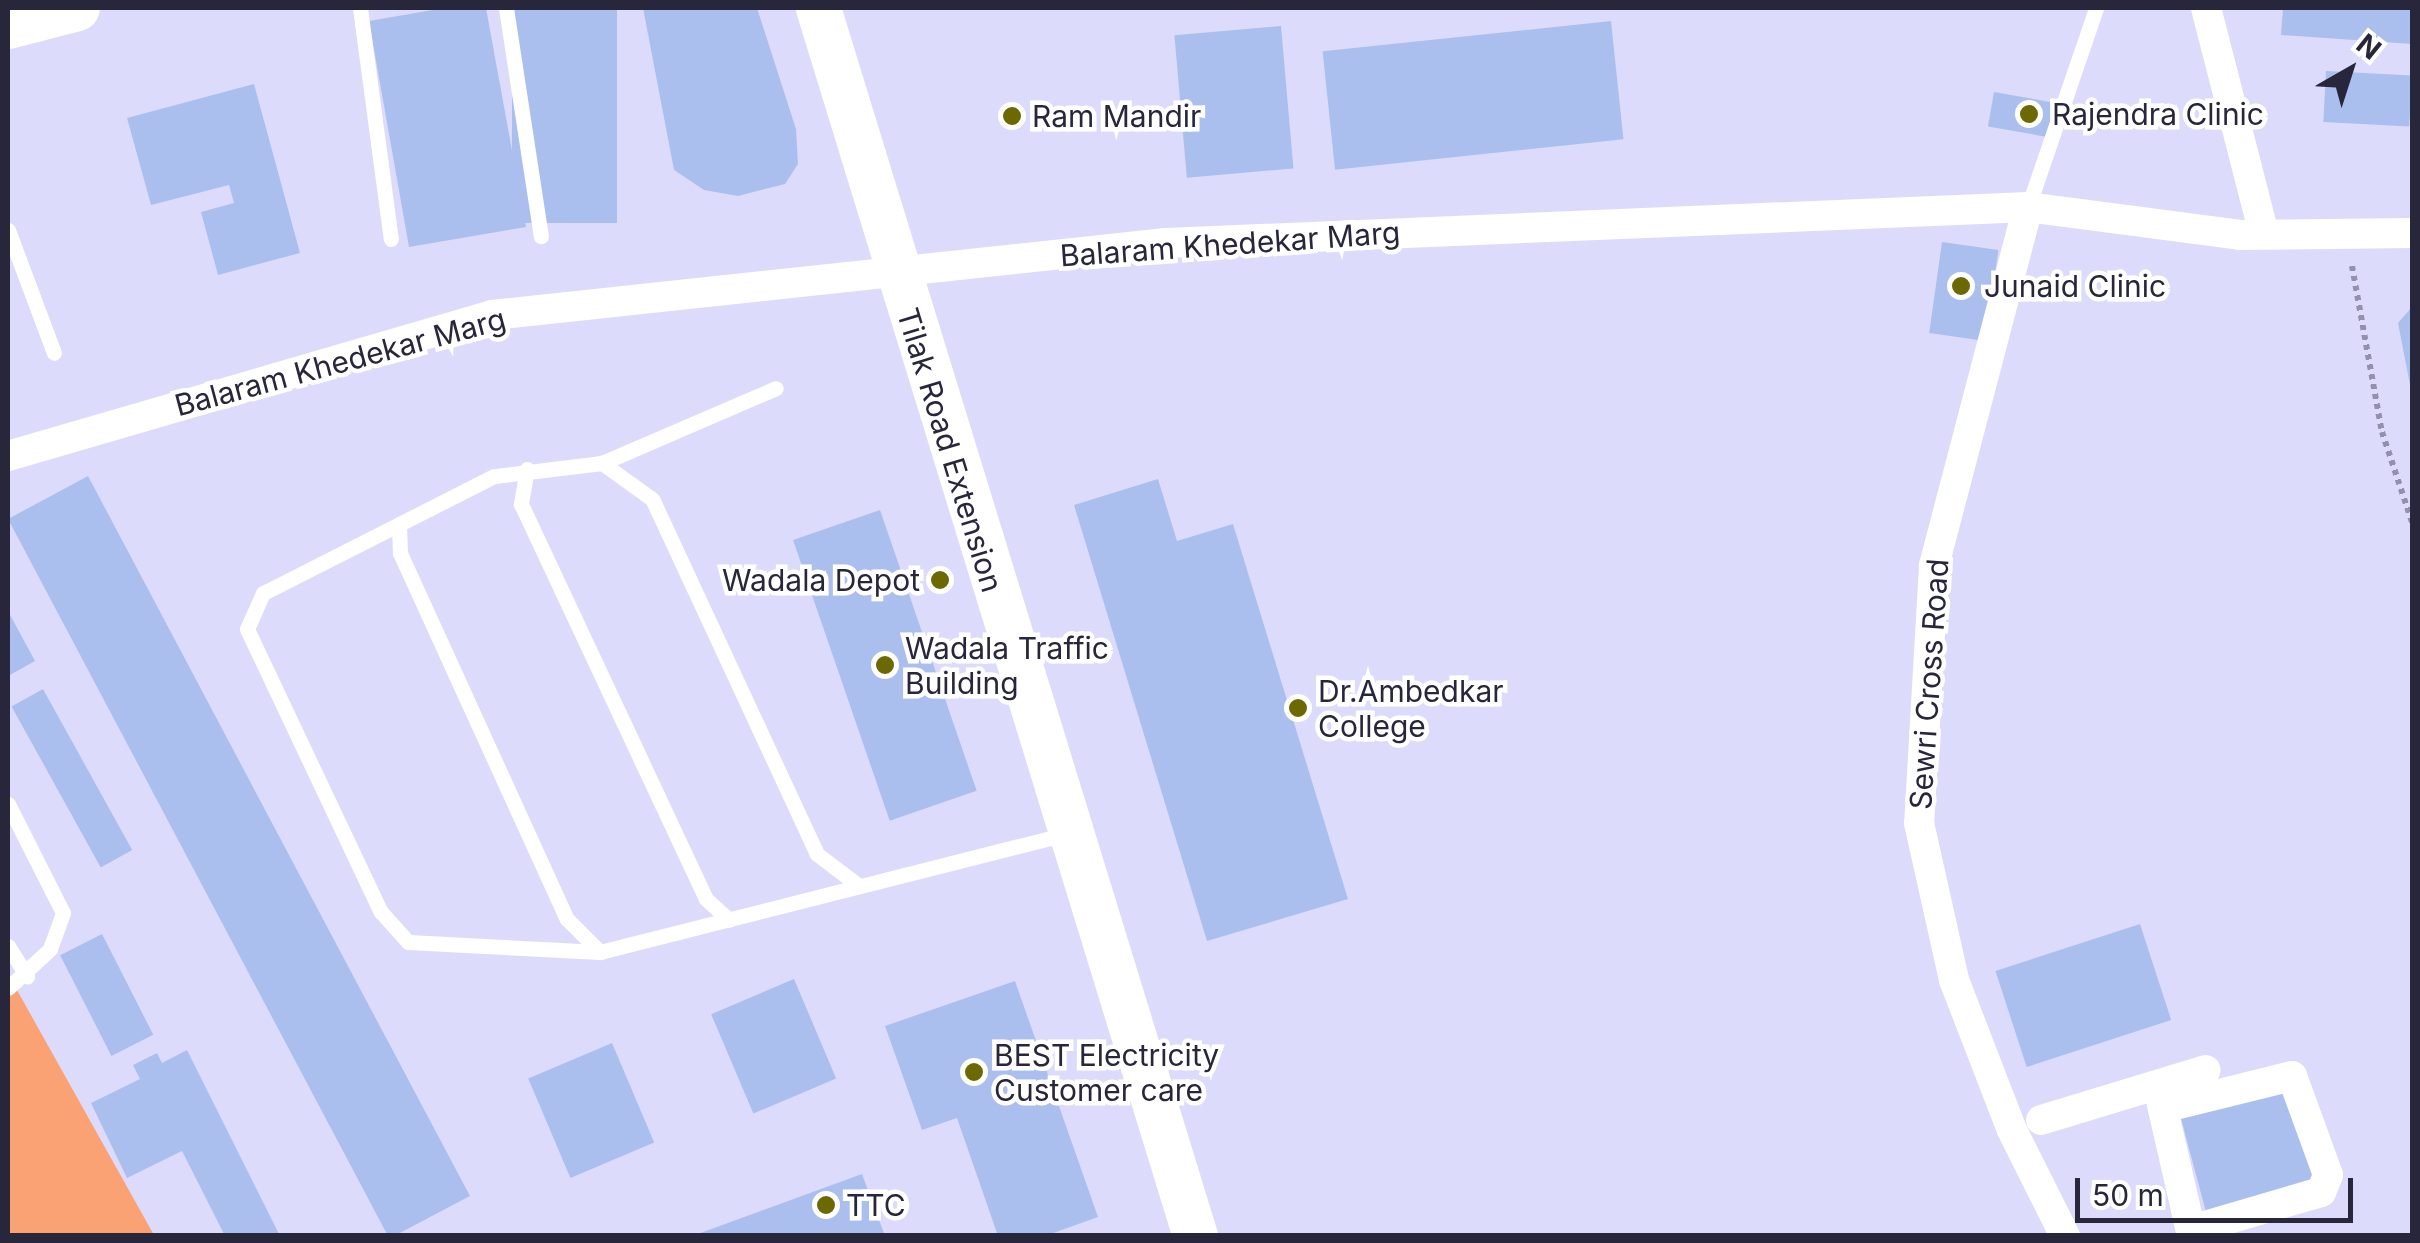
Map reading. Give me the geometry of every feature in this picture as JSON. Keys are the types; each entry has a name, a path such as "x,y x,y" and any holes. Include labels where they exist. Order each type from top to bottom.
{"main road":[{"path":"8,26 77,8"},
{"name":"Tilak Road Extension","path":"818,8 897,277 1194,1236"}],"street":[{"path":"2206,8 2264,234"},
{"name":"Balaram Khedekar Marg","path":"8,456 492,316 897,277 1166,243 2028,207 2264,234 2412,234"},
{"name":"Sewri Cross Road","path":"2028,207 1934,566 1918,824 1954,980 2012,1130 2065,1236"},
{"path":"2160,1096 2206,1070"},
{"path":"2041,1120 2160,1096 2292,1076 2302,1088 2328,1174 2321,1192 2192,1233 2160,1096"}],"lane":[{"path":"360,8 391,239"},
{"path":"506,8 541,236"},
{"name":"Sewri Cross Road","path":"2028,207 2096,8"},
{"path":"8,230 54,353"},
{"path":"776,388 602,463 527,469 494,476 264,593 247,629 381,912 408,942 600,952 1068,834"},
{"path":"602,463 652,499 817,854 859,886"},
{"path":"527,469 521,504 706,899 729,920"},
{"path":"399,524 400,552 567,919 600,952"},
{"path":"8,804 63,913 50,949 27,976 8,988"},
{"path":"8,946 27,976"}],"path":[{"path":"2346,233 2382,432 2412,522"}],"shaded area":[{"path":"8,974 154,1235 8,1235"}],"building":[{"path":"444,8 486,8 526,227 409,247 369,21"},
{"path":"512,8 617,8 617,223 512,223"},
{"path":"643,8 757,8 796,129 798,164 785,184 738,196 704,190 674,170"},
{"path":"2283,8 2412,8 2412,44 2281,35"},
{"path":"1611,21 1623,139 1335,170 1323,51"},
{"path":"1281,26 1293,168 1187,178 1174,35"},
{"path":"2326,71 2412,76 2409,126 2323,122"},
{"path":"254,84 300,253 218,275 201,212 234,203 229,185 151,205 127,118"},
{"path":"1994,92 2056,103 2050,137 1988,126"},
{"path":"1942,242 1998,250 1986,341 1929,333"},
{"path":"2412,307 2412,395 2398,323"},
{"path":"88,476 470,1196 394,1236 388,1236 8,519"},
{"path":"1158,479 1177,541 1233,524 1348,899 1207,941 1074,505"},
{"name":"Wadala Traffic Building","path":"880,510 977,791 890,821 793,540"},
{"path":"8,611 35,661 8,676"},
{"path":"43,689 132,850 101,867 12,706"},
{"path":"2140,924 2171,1020 2027,1067 1995,971"},
{"path":"102,934 153,1035 111,1056 60,955"},
{"path":"794,979 836,1078 753,1114 711,1014"},
{"name":"BEST Electricity Customer care","path":"1015,981 1098,1217 1045,1236 998,1236 957,1118 922,1130 885,1026"},
{"path":"612,1043 654,1142 570,1178 528,1079"},
{"path":"187,1050 280,1236 225,1236 182,1151 127,1178 91,1103 140,1079 133,1065 157,1053 162,1063"},
{"path":"2290,1085 2317,1184 2207,1214 2180,1115"},
{"name":"TTC","path":"862,1174 885,1236 695,1236 695,1235"}],"place":[{"name":"Rajendra Clinic","path":"2029,114"},
{"name":"Ram Mandir","path":"1012,116"},
{"name":"Junaid Clinic","path":"1961,286"},
{"name":"Wadala Depot","path":"940,580"},
{"name":"Wadala Traffic Building","path":"885,665"},
{"name":"Dr.Ambedkar College","path":"1298,708"},
{"name":"BEST Electricity Customer care","path":"974,1072"},
{"name":"TTC","path":"826,1205"}]}
